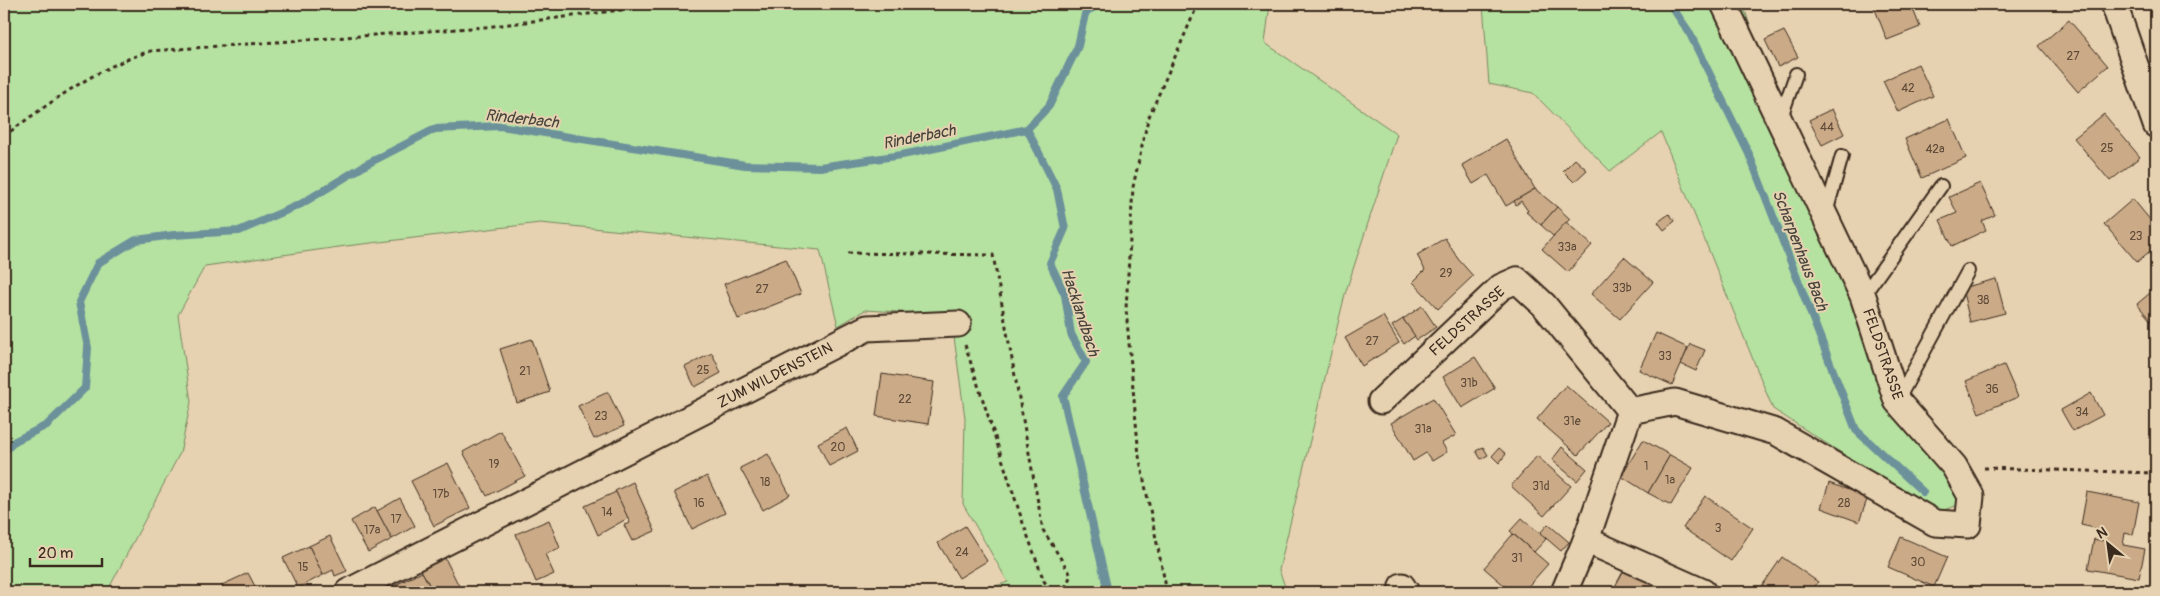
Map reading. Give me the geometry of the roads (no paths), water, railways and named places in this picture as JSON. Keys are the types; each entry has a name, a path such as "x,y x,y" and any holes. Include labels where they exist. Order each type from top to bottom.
{"street":[{"name":"FELDSTRASSE","path":"1382,401 1501,287 1517,280 1550,312 1630,410 1675,402 1776,432 1935,523 1968,525 1971,496 1954,466 1897,401 1863,296 1724,4"},
{"path":"2114,4 2156,125"},
{"name":"ZUM WILDENSTEIN","path":"348,592 867,328 958,324"},
{"path":"1564,592 1586,540 1630,410"},
{"path":"1586,540 1703,592"}],"lane":[{"path":"1780,120 1796,74"},
{"path":"1825,215 1842,156"},
{"path":"1863,296 1941,186"},
{"path":"1897,401 1968,271"}],"waterway":[{"name":"Rinderbach","path":"4,452 15,441 47,425 85,388 88,348 79,302 98,263 136,240 174,235 239,231 301,204 367,164 435,129 500,126 745,165 820,167 902,155 1027,129 1049,106 1078,46 1085,14 1097,4"},
{"name":"Scharpenhaus Bach","path":"1670,4 1689,32 1749,154 1856,430 1923,492"},
{"name":"Hacklandbach","path":"1027,129 1057,189 1065,229 1050,263 1065,295 1071,334 1086,362 1063,396 1108,592"}]}
